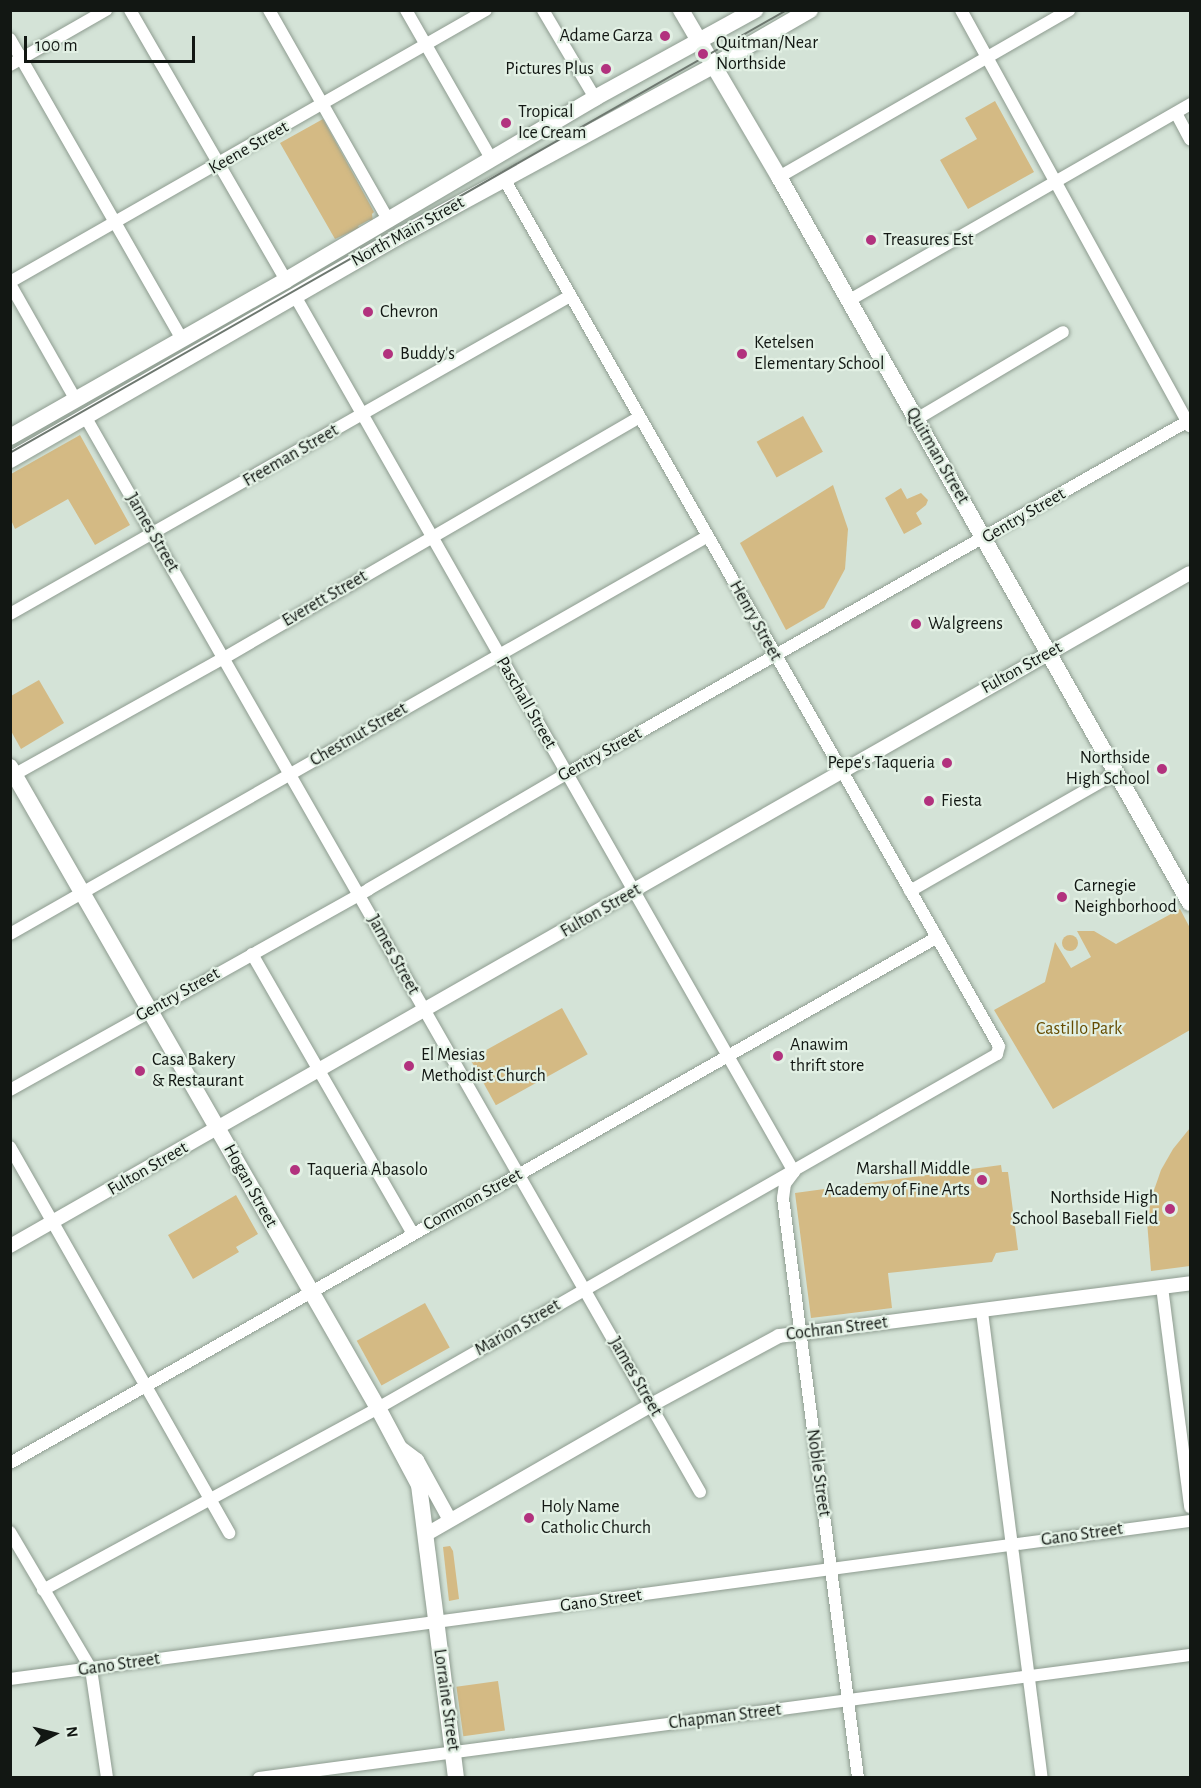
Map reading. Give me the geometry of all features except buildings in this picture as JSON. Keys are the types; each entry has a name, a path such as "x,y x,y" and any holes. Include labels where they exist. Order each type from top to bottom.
{"main road":[{"name":"Quitman Street","path":"681,10 779,177 1191,903"},
{"name":"North Main Street","path":"10,437 286,280 595,98 755,10"},
{"name":"North Main Street","path":"10,460 295,296 713,66 810,10"},
{"name":"Hogan Street","path":"12,773 83,892 399,1447 420,1490 435,1623"},
{"name":"Lorraine Street","path":"435,1623 456,1778"}],"street":[{"path":"16,62 106,10"},
{"path":"130,10 286,280"},
{"path":"269,10 389,220"},
{"path":"406,10 492,160"},
{"name":"Keene Street","path":"10,283 486,10"},
{"path":"543,10 595,98"},
{"path":"961,10 1190,422"},
{"path":"779,177 1069,10"},
{"path":"10,39 16,62 116,223 182,339"},
{"path":"848,301 1191,104"},
{"path":"1176,113 1191,139"},
{"name":"Henry Street","path":"504,179 638,418 708,536 999,1046 997,1054 990,1060"},
{"path":"10,283 76,400"},
{"name":"Paschall Street","path":"295,296 633,893 794,1172"},
{"name":"Freeman Street","path":"10,614 153,535 570,296"},
{"path":"915,420 1063,332"},
{"name":"James Street","path":"86,418 700,1492"},
{"name":"Everett Street","path":"12,773 224,658 638,418"},
{"name":"Gentry Street","path":"10,1090 1190,422"},
{"name":"Chestnut Street","path":"10,934 708,536"},
{"name":"Fulton Street","path":"10,1246 1191,573"},
{"path":"910,891 1116,773"},
{"name":"Common Street","path":"10,1463 936,938"},
{"path":"252,954 413,1234"},
{"name":"Marion Street","path":"43,1590 378,1408 990,1060"},
{"path":"10,1147 229,1533"},
{"name":"Noble Street","path":"794,1172 785,1184 783,1193 799,1333 858,1778"},
{"name":"Cochran Street","path":"425,1535 651,1405 772,1339 799,1333 982,1312 1191,1283"},
{"path":"1162,1287 1191,1507"},
{"path":"982,1312 1042,1778"},
{"path":"399,1447 417,1460 450,1520"},
{"name":"Gano Street","path":"10,1679 831,1571 1191,1521"},
{"path":"10,1532 91,1669 107,1778"},
{"name":"Chapman Street","path":"259,1778 1191,1655"}],"green space":[{"path":"995,101 1034,172 968,209 940,160 977,139 965,118"},
{"path":"323,119 374,212 373,221 369,220 358,226 359,228 335,239 280,143"},
{"path":"803,416 823,452 777,478 757,442"},
{"path":"80,435 130,525 95,545 68,499 15,529 11,520 11,474"},
{"path":"833,485 848,529 845,569 824,608 786,630 740,543"},
{"path":"901,488 907,499 921,493 928,500 926,505 916,513 922,524 904,534 885,498"},
{"path":"39,680 64,723 21,749 11,731 11,696"},
{"name":"Castillo Park","path":"1180,909 1190,928 1190,1030 1053,1109 994,1010 1045,982 1055,942 1071,968 1091,957 1077,931 1094,931 1116,944"},
{"path":"1070,935 1076,937 1078,943 1076,949 1070,951 1064,949 1062,943 1064,937"},
{"path":"562,1008 588,1054 496,1105 470,1059"},
{"name":"Northside High School Baseball Field","path":"1190,1128 1190,1266 1151,1271 1147,1221 1152,1196 1161,1170 1173,1149"},
{"path":"1001,1165 1002,1172 1008,1172 1018,1250 996,1253 992,1262 888,1273 892,1308 811,1318 795,1193"},
{"path":"236,1195 258,1234 236,1247 239,1252 193,1279 168,1235"},
{"path":"425,1303 450,1348 382,1385 357,1341"},
{"path":"450,1546 453,1551 459,1599 449,1601 443,1547"},
{"path":"498,1681 505,1731 463,1736 456,1687"}],"tram line":[{"path":"10,453 787,10"}],"place":[{"name":"Adame Garza","path":"665,36"},
{"name":"Quitman/Near Northside","path":"703,54"},
{"name":"Pictures Plus","path":"606,69"},
{"name":"Tropical Ice Cream","path":"506,123"},
{"name":"Treasures Est","path":"871,240"},
{"name":"Chevron","path":"368,312"},
{"name":"Buddy's","path":"388,354"},
{"name":"Ketelsen Elementary School","path":"742,354"},
{"name":"Walgreens","path":"916,624"},
{"name":"Pepe's Taqueria","path":"947,763"},
{"name":"Northside High School","path":"1162,769"},
{"name":"Fiesta","path":"929,801"},
{"name":"Carnegie Neighborhood","path":"1062,897"},
{"name":"Anawim thrift store","path":"778,1056"},
{"name":"El Mesias Methodist Church","path":"409,1066"},
{"name":"Casa Bakery & Restaurant","path":"140,1071"},
{"name":"Taqueria Abasolo","path":"295,1170"},
{"name":"Marshall Middle Academy of Fine Arts","path":"982,1180"},
{"name":"Northside High School Baseball Field","path":"1170,1209"},
{"name":"Holy Name Catholic Church","path":"529,1518"}]}
